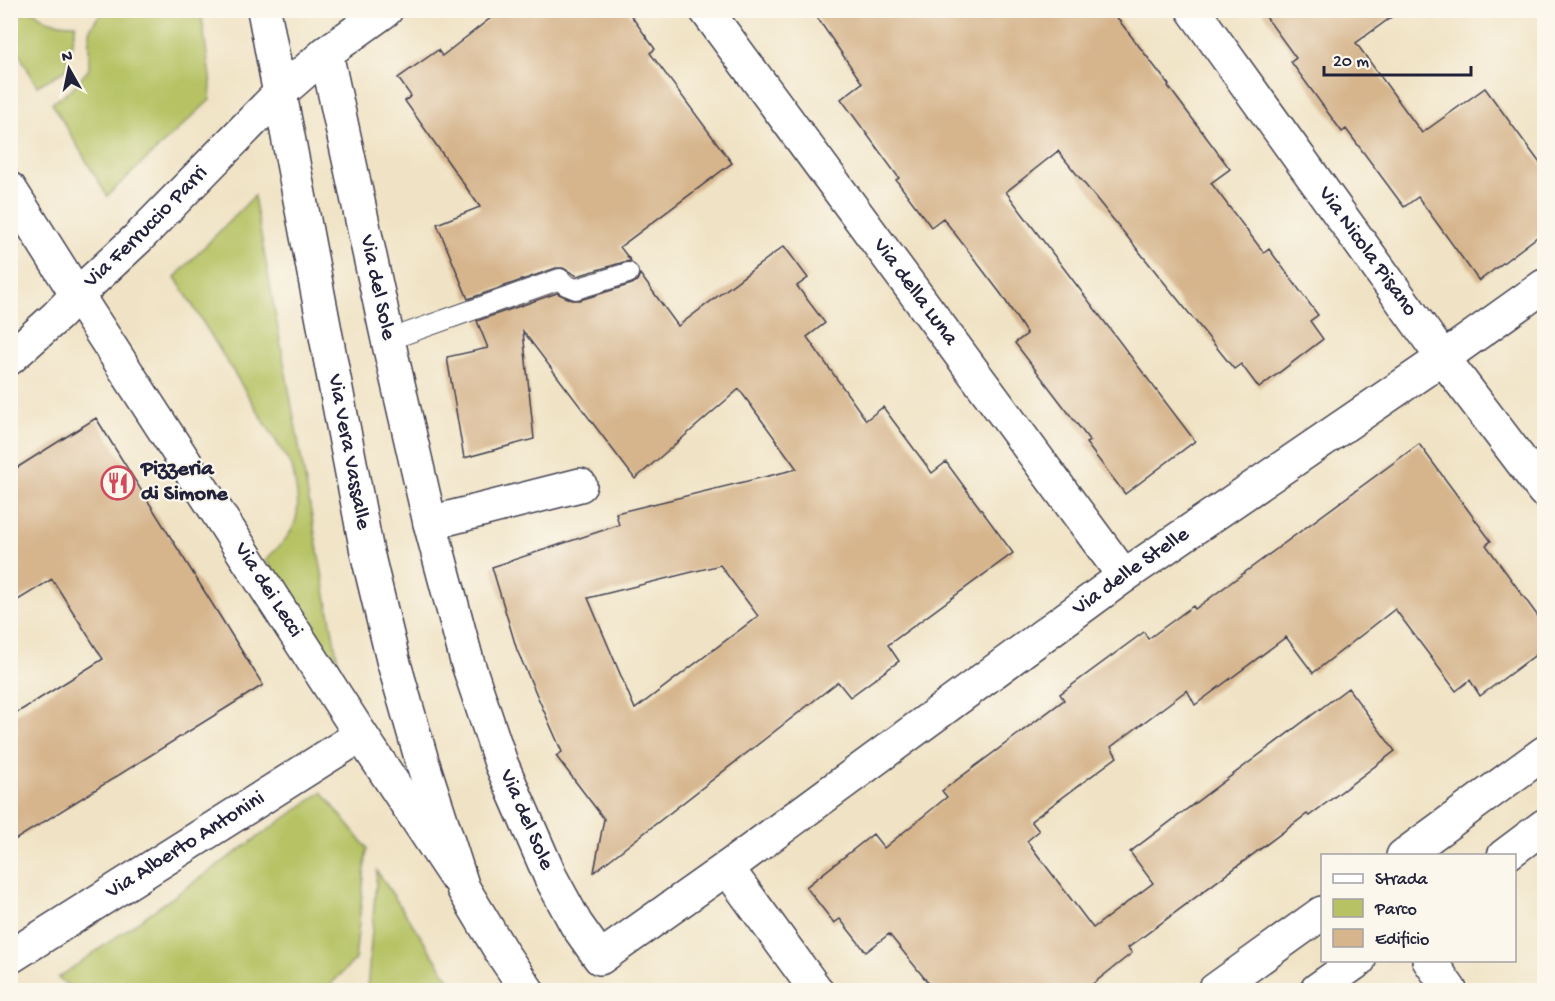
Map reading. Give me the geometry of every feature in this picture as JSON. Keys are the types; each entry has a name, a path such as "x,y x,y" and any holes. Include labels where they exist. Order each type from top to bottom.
{"street":[{"name":"Via Vera Vassalle","path":"264,10 368,552 407,711 463,888"},
{"path":"279,94 326,53 386,10"},
{"name":"Via della Luna","path":"705,10 1124,576"},
{"name":"Via Nicola Pisano","path":"1198,12 1443,358 1545,491"},
{"name":"Via del Sole","path":"326,53 430,523 467,662 501,763 550,876 576,924 600,958 727,868"},
{"name":"Via Ferruccio Parri","path":"10,358 138,238 279,94"},
{"name":"Via dei Lecci","path":"10,189 527,990"},
{"name":"Via delle Stelle","path":"727,868 1124,576 1545,286"},
{"path":"430,523 580,485"},
{"name":"Via Alberto Antonini","path":"10,957 361,735"},
{"path":"1403,854 1545,753"},
{"path":"1505,854 1545,826"},
{"path":"727,868 816,990"},
{"path":"1215,990 1321,914"},
{"path":"1317,990 1356,962"},
{"path":"1430,962 1450,990"}],"lane":[{"path":"388,340 560,279 566,285 576,289 628,273"}],"green space":[{"path":"10,11 34,11 48,20 76,24 66,70 37,86 11,39"},
{"path":"107,11 201,11 211,84 210,100 107,196 52,103 71,90 89,69 89,31 97,18"},
{"path":"254,196 341,678 266,560 286,539 297,516 298,499 292,467 175,277"},
{"path":"322,792 367,848 355,960 325,990 74,990 58,978"},
{"path":"377,871 453,985 447,990 367,990"}],"building":[{"path":"501,10 627,10 655,49 650,53 732,163 620,247 631,261 577,276 563,268 556,268 468,299 437,224 480,207 405,101 411,96 398,78 438,50 442,56"},
{"path":"812,10 1111,10 1230,169 1211,183 1264,253 1269,249 1318,315 1310,321 1323,339 1259,388 1241,364 1234,369 1058,151 1006,192 1195,441 1125,494 1086,443 1090,441 1015,343 1027,334 1001,294 943,218 931,227 896,180 899,178 841,99 862,83"},
{"path":"1261,10 1401,10 1356,43 1422,133 1485,88 1545,170 1545,231 1479,281 1418,197 1404,207 1346,129 1342,132 1291,62 1296,58"},
{"path":"784,246 808,278 797,286 825,323 807,337 866,420 883,407 932,473 946,462 1013,553 888,645 899,661 850,697 838,682 594,872 604,819 556,756 562,752 517,650 492,567 619,525 616,513 797,469 739,389 635,479 523,331 534,439 464,458 447,357 488,348 477,321 557,293 572,300 580,300 632,284 637,281 640,274 678,326","holes":["720,565 758,616 635,709 588,598"]},
{"path":"96,418 263,685 10,843 10,717 103,659 52,579 10,605 10,472"},
{"path":"1419,444 1491,541 1486,545 1545,626 1545,648 1480,696 1470,680 1456,691 1395,609 1313,673 1286,637 1195,705 1187,690 1111,747 1117,757 1031,821 1039,831 1027,841 1093,928 1153,883 1130,852 1348,688 1395,751 1128,948 1132,953 1085,990 934,990 889,934 866,952 840,919 834,923 806,887 873,834 884,848 947,797 942,791 1064,700 1060,694 1144,632 1148,639 1193,606 1195,609"}],"place":[{"name":"Pizzeria di Simone","path":"118,483"}]}
